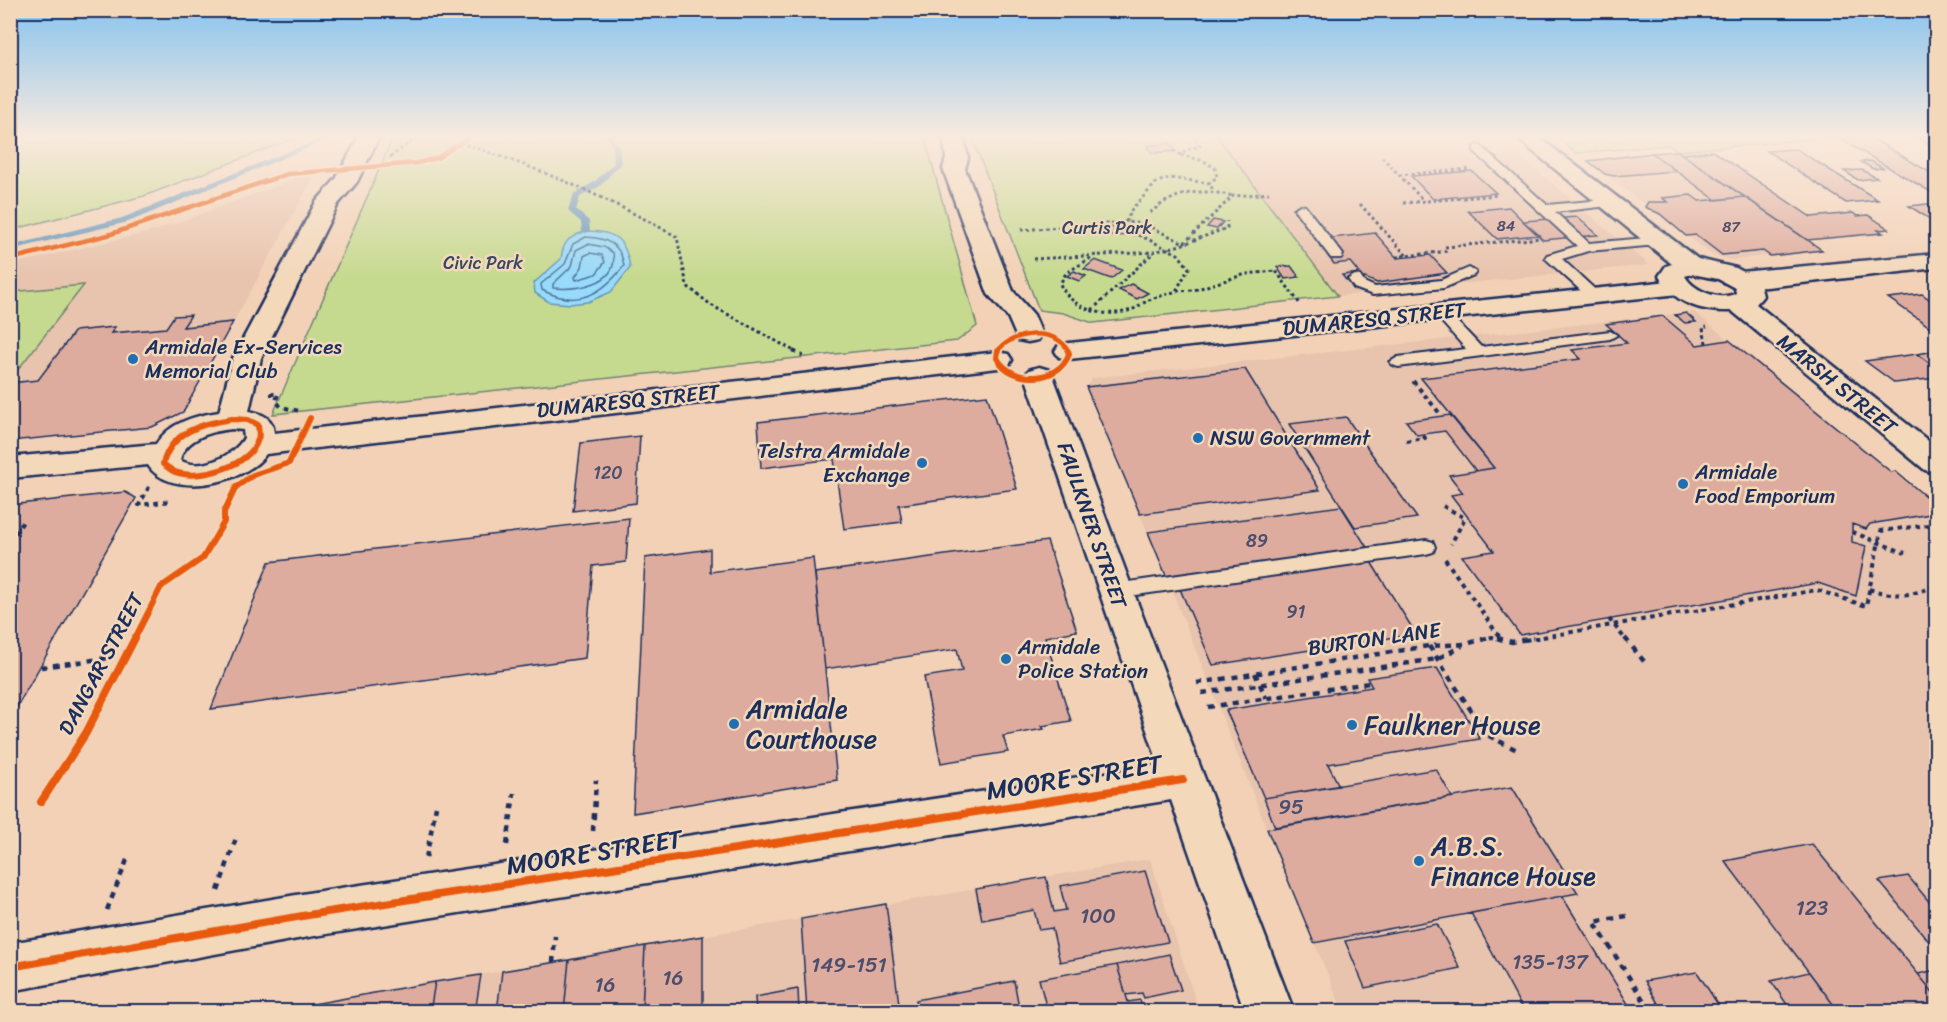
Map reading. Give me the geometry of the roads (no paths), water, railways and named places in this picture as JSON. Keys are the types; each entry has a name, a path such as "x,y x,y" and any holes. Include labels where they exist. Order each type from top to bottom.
{"street":[{"path":"232,419 247,358 328,202 345,183"},
{"path":"959,183 1001,294 1021,315 1028,334"},
{"path":"1584,183 1658,241 1685,277 1707,301 1739,292 1767,279 1936,261"},
{"name":"DUMARESQ STREET","path":"1069,351 1595,296 1685,277"},
{"name":"MARSH STREET","path":"1739,292 1936,463"},
{"path":"1028,334 1053,338 1063,343 1069,351 1070,360 1065,368 1054,374 1023,376 1012,372 998,360 998,351 1003,343 1014,337 1028,334"},
{"name":"DUMARESQ STREET","path":"258,445 305,428 998,360"},
{"name":"FAULKNER STREET","path":"1040,376 1115,591 1270,1011"},
{"path":"232,419 248,420 258,425 261,434 258,445 247,456 233,465 214,472 196,475 180,475 169,471 163,464 164,454 174,441 192,429 210,422 232,419"},
{"path":"10,468 131,455 164,454"},
{"name":"MOORE STREET","path":"10,967 314,914 1184,780"}],"lane":[{"path":"1516,183 1586,247"},
{"path":"1543,209 1609,202"},
{"path":"1300,209 1359,285 1373,291 1444,284 1469,272"},
{"path":"1595,296 1552,258 1586,247 1658,241"},
{"path":"1440,312 1477,352"},
{"path":"1398,362 1610,335"},
{"path":"1115,591 1426,547"}],"water":[{"path":"586,231 611,235 622,243 625,250 630,268 611,292 588,302 570,304 549,302 535,293 534,283 561,259 563,248 568,240"}],"waterway":[{"path":"10,248 125,220 218,183"},
{"path":"586,231 585,221 572,211 577,196 598,183"}],"place":[{"name":"Armidale Ex-Services Memorial Club","path":"133,359"},
{"name":"NSW Government","path":"1198,438"},
{"name":"Telstra Armidale Exchange","path":"922,463"},
{"name":"Armidale Food Emporium","path":"1683,484"},
{"name":"Armidale Police Station","path":"1006,659"},
{"name":"Armidale Courthouse","path":"734,724"},
{"name":"Faulkner House","path":"1352,725"},
{"name":"A.B.S. Finance House","path":"1419,861"}],"park label":[{"name":"Curtis Park","path":"1107,228"},
{"name":"Civic Park","path":"483,263"}]}
